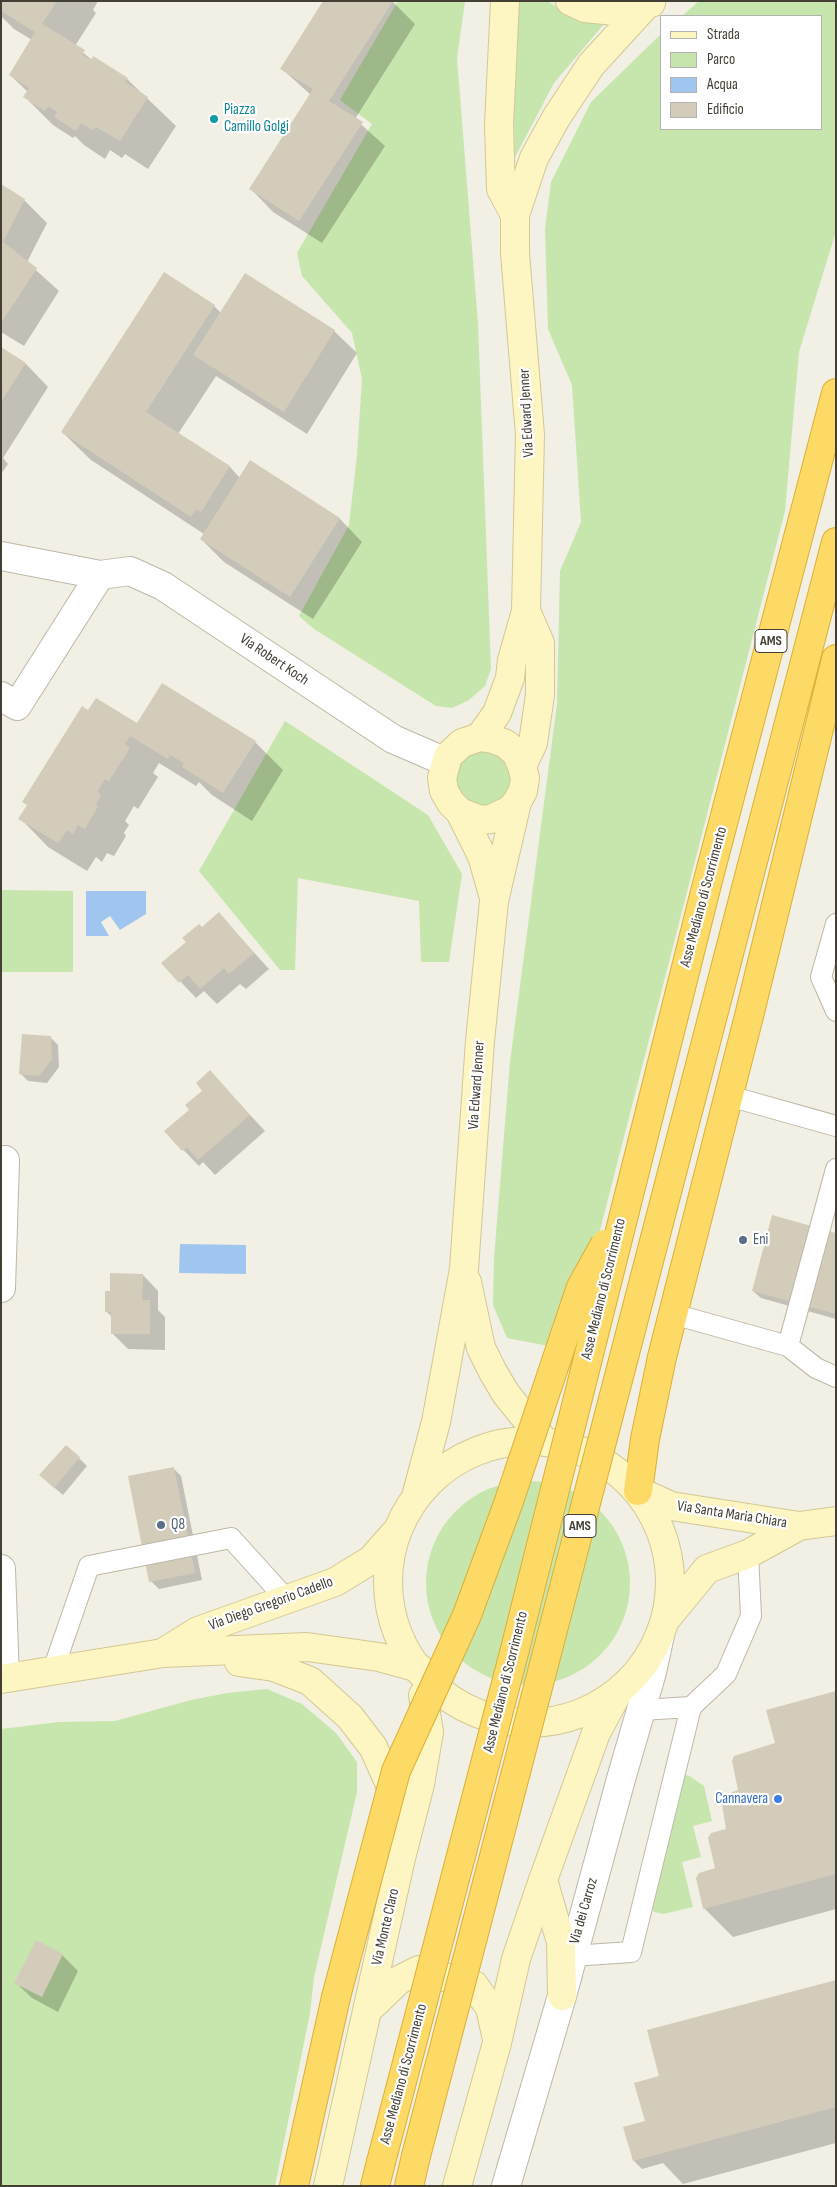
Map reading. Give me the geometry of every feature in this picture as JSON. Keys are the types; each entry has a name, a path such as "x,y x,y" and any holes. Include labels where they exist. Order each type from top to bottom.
{"highway":[{"name":"Asse Mediano di Scorrimento","path":"378,2174 515,1649 623,1210 836,393"},
{"name":"AMS","path":"409,2186 836,542"},
{"path":"638,1491 650,1412 673,1314 729,1096 836,659"},
{"path":"294,2186 336,1997 396,1772 467,1615 508,1504 581,1288 623,1210"}],"street":[{"name":"Via Edward Jenner","path":"505,1 499,125 501,189 514,215"},
{"name":"Via Edward Jenner","path":"570,1 585,8 615,11 649,3"},
{"name":"Via Edward Jenner","path":"480,737 498,712 510,678 512,660 526,611 530,435 515,253 514,215 534,158 556,118 591,65 649,3"},
{"name":"Via Robert Koch","path":"1,556 100,575 130,571 163,586 393,739 446,762"},
{"path":"1,696 17,706 100,575"},
{"name":"Via Edward Jenner","path":"522,766 533,743 540,695 540,643 526,611"},
{"path":"480,737 494,739 506,744 516,753 522,766 524,784 517,802 510,810 491,819 480,820 460,812 450,803 444,792 442,778 446,762 454,749 462,743 480,737"},
{"name":"Via Edward Jenner","path":"417,1495 436,1422 464,1269 480,1041 494,901 517,802"},
{"name":"Via Edward Jenner","path":"460,812 482,856 494,901"},
{"path":"1,1288 6,1160"},
{"name":"Via Edward Jenner","path":"464,1269 481,1348 506,1394 545,1442"},
{"path":"516,1441 545,1442 580,1450 611,1467 638,1491 652,1512 662,1535 669,1560 671,1586 663,1628 643,1666 619,1691 593,1708 565,1719 535,1723 504,1721 475,1712 448,1698 406,1652 394,1623 388,1592 389,1560 397,1530 406,1511 417,1495 437,1474 461,1458 488,1446 516,1441"},
{"name":"Via Santa Maria Chiara","path":"638,1491 672,1506 798,1526 836,1521"},
{"name":"Via Santa Maria Chiara","path":"663,1628 707,1569 748,1554 798,1526"},
{"name":"Via Diego Gregorio Cadello","path":"163,1653 198,1630 334,1582 371,1560 397,1530"},
{"path":"1,1569 3,1679"},
{"name":"Via dei Carroz","path":"506,2186 562,1996 663,1628"},
{"name":"Via Diego Gregorio Cadello","path":"3,1679 163,1653 307,1647 379,1657 419,1668"},
{"path":"163,1653 274,1667 310,1681 350,1717 373,1747 388,1782 398,1818 401,1858"},
{"name":"Via Monte Claro","path":"328,2186 401,1858 420,1784 429,1732 419,1668"},
{"path":"457,2186 497,2043 516,1960 542,1880 596,1733 619,1691"},
{"path":"542,1880 561,1942 562,1996"},
{"path":"368,2007 373,2005 399,1980 419,1970 474,1985 490,2008 497,2043"}],"lane":[{"path":"836,924 821,977 836,1011"},
{"path":"729,1096 836,1126"},
{"path":"788,1346 836,1169"},
{"path":"673,1314 788,1346 816,1368 836,1377"},
{"path":"53,1670 89,1566 231,1538 287,1600"},
{"path":"572,1956 631,1952 691,1706 726,1674 751,1616 748,1554"},
{"path":"641,1710 691,1706"}],"green space":[{"path":"398,1 465,1 457,58 478,324 491,669 485,686 469,700 452,708 436,706 314,629 299,616 349,525 357,455 362,379 352,333 302,276 297,253 372,124 340,100"},
{"path":"517,1 547,1 572,16 604,24 554,83 515,157 513,82"},
{"path":"699,1 836,1 836,231 799,352 785,511 599,1234 568,1279 548,1346 507,1338 493,1305 494,1258 510,1062 557,704 560,571 581,522 572,385 548,329 545,229 551,182 591,102 660,35 660,130 822,130 822,15 683,15"},
{"path":"285,721 428,815 462,874 449,962 421,962 419,901 298,878 295,970 280,970 199,871"},
{"path":"478,751 488,751 503,759 509,768 511,779 509,790 503,799 488,807 478,807 467,802 460,795 455,784 455,774 460,763 467,756"},
{"path":"1,890 73,891 73,972 1,972"},
{"path":"528,1481 558,1485 576,1493 593,1504 607,1518 618,1535 626,1553 630,1583 626,1613 618,1631 607,1648 593,1662 576,1673 558,1681 528,1685 498,1681 480,1673 463,1662 449,1648 438,1631 430,1613 426,1583 430,1553 438,1535 449,1518 463,1504 480,1493 498,1485"},
{"path":"267,1689 302,1704 336,1733 357,1762 357,1792 314,1977 310,2013 275,2186 1,2186 1,1729 59,1722 115,1721 191,1700 227,1693"},
{"path":"687,1775 704,1786 712,1821 693,1826 701,1857 682,1862 693,1907 663,1914 654,1912 650,1906 682,1777"}],"water":[{"path":"86,891 146,891 146,914 120,930 110,916 101,922 109,936 86,936"},
{"path":"180,1244 246,1245 246,1274 179,1273"}],"building":[{"path":"1,1 57,1 42,24 85,50 82,55 91,60 93,56 128,78 125,82 148,97 120,141 96,127 93,130 81,123 76,131 54,117 57,112 48,106 45,111 23,97 29,88 9,75 35,32 1,11"},
{"path":"323,1 393,1 329,101 363,122 299,221 249,189 313,89 280,69"},
{"path":"1,184 25,199 3,242 37,268 1,323"},
{"path":"164,272 215,305 146,412 230,466 201,512 196,509 191,517 61,432"},
{"path":"245,273 335,330 284,412 193,355"},
{"path":"1,347 26,363 1,402"},
{"path":"250,460 340,518 290,597 200,539"},
{"path":"162,683 256,741 223,793 182,767 184,763 170,755 168,759 130,736 125,744 130,748 109,781 105,779 97,792 101,795 96,804 98,806 85,829 78,825 73,834 67,830 58,843 18,819 27,805 22,802 82,706 88,710 96,698 137,723"},
{"path":"219,912 254,953 229,974 224,968 200,989 188,975 179,983 161,963 186,942 182,938 199,924 202,927"},
{"path":"22,1034 51,1036 52,1059 39,1076 19,1074"},
{"path":"210,1070 250,1115 198,1160 187,1147 182,1151 164,1131 189,1110 185,1105 202,1091 196,1083"},
{"path":"772,1215 836,1233 836,1314 752,1291"},
{"path":"110,1273 143,1274 142,1300 150,1300 150,1334 111,1334 111,1312 105,1312 105,1291 110,1291"},
{"path":"66,1445 80,1457 54,1488 39,1475"},
{"path":"174,1467 195,1573 149,1582 128,1476"},
{"name":"Cannavera","path":"836,1691 836,1874 703,1909 696,1878 699,1873 715,1868 708,1838 711,1833 726,1829 721,1798 738,1790 732,1761 734,1756 775,1743 766,1710"},
{"path":"36,1940 63,1954 42,1997 14,1983"},
{"path":"836,1980 836,2107 633,2161 623,2127 645,2121 634,2083 659,2076 647,2030"}],"place":[{"name":"Piazza Camillo Golgi","path":"214,119"},
{"name":"Eni","path":"743,1240"},
{"name":"Q8","path":"161,1525"},
{"name":"Cannavera","path":"778,1799"}]}
